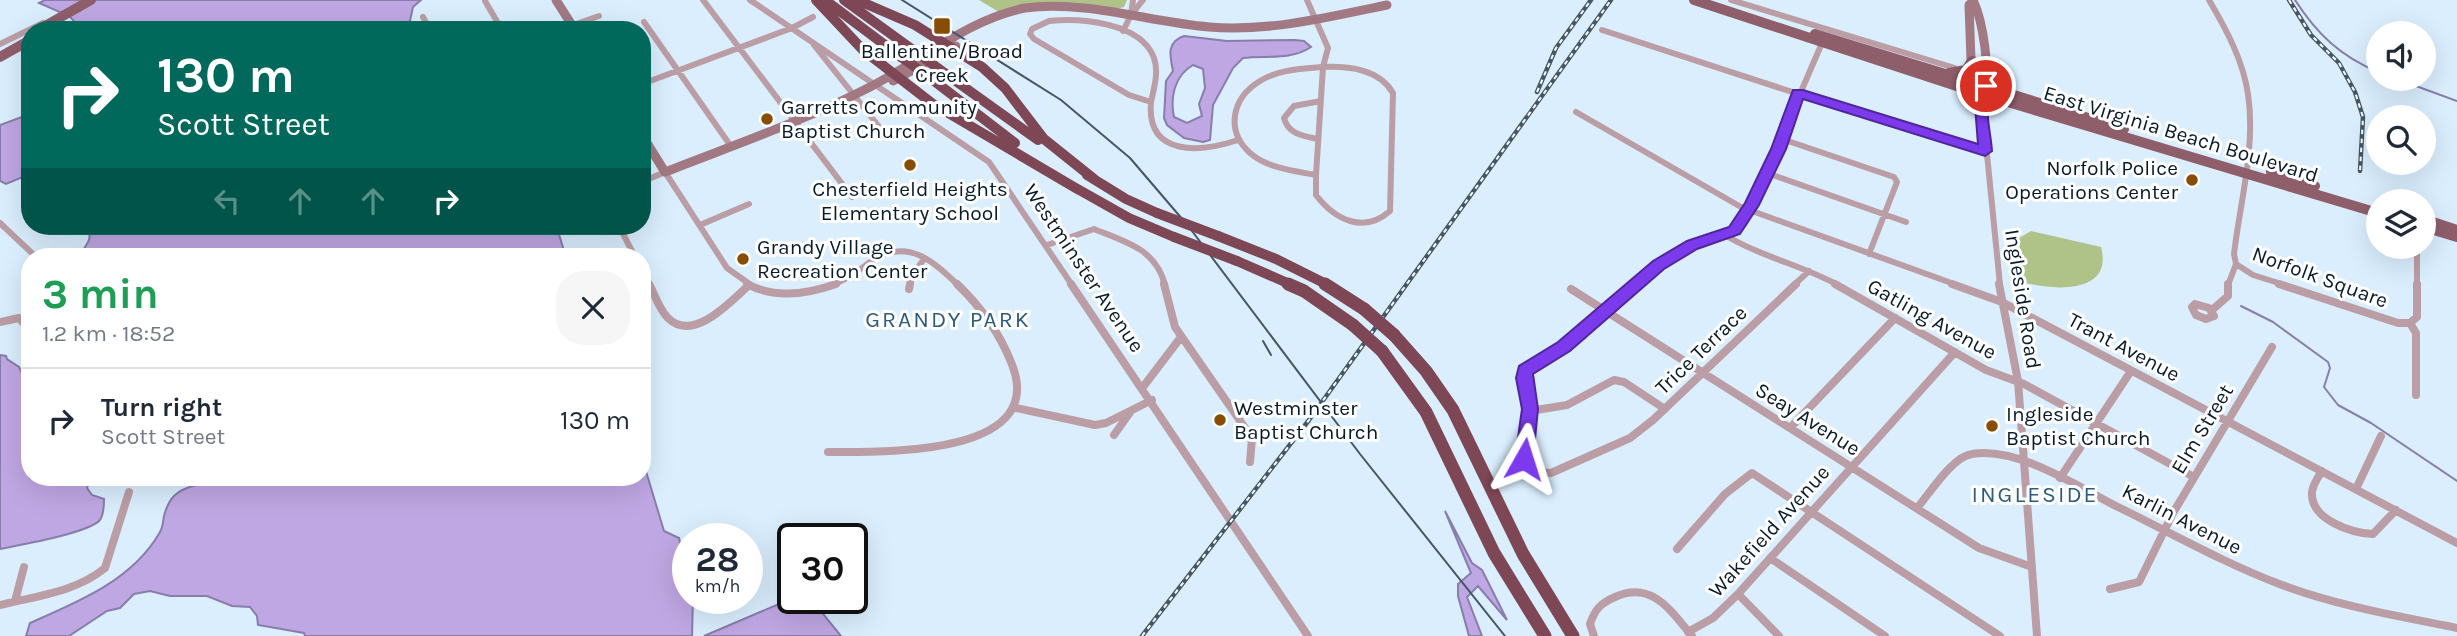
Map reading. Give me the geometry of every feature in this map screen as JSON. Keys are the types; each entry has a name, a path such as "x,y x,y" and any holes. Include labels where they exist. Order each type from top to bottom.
{"highway":[{"path":"816,0 863,50 945,113 1129,218 1304,291 1353,325 1401,372 1431,419 1498,562 1545,636"},
{"path":"825,0 1079,190"},
{"path":"844,0 1094,179 1157,213 1291,264 1364,309 1394,335 1427,372 1453,410 1521,554 1552,607 1573,636"},
{"path":"857,0 915,25 989,71 1044,139 1094,179"}],"main road":[{"path":"55,21 92,0"},
{"path":"57,21 101,0"},
{"name":"East Virginia Beach Boulevard","path":"1694,0 1822,43 2366,202"},
{"name":"East Virginia Beach Boulevard","path":"1713,0 1812,33 1835,36 1981,88"},
{"path":"1812,33 1822,43 1829,42 1861,52 1880,54"},
{"path":"0,51 21,39"},
{"path":"0,57 21,45"},
{"path":"1943,73 1966,70 1972,61"},
{"name":"East Virginia Beach Boulevard","path":"2244,168 2366,209"},
{"path":"2436,223 2457,230"},
{"path":"2436,231 2457,237"}],"street":[{"path":"555,0 569,21"},
{"path":"703,0 852,197"},
{"name":"Westminster Avenue","path":"750,0 989,162 1152,400 1308,636"},
{"path":"1130,17 1133,0"},
{"path":"1123,31 1143,0"},
{"path":"1307,0 1328,48 1323,67 1318,139 1316,175 1315,191 1318,199 1337,217 1356,223 1377,221 1387,215 1392,207 1393,93 1384,79 1371,72 1323,67 1284,70 1245,90 1232,113 1232,126 1246,150 1265,163 1285,170 1316,175"},
{"name":"East Virginia Beach Boulevard","path":"1731,0 1835,36 1955,68"},
{"name":"Ingleside Road","path":"1981,88 1972,61 1969,15 1972,0 1977,7 1985,151 2002,302 2018,381 2037,636"},
{"name":"Norfolk Square","path":"2208,0 2238,56 2248,92 2249,130 2234,254 2236,264 2247,273 2263,279 2398,323 2410,323 2417,317 2417,259"},
{"path":"485,1 497,21"},
{"path":"651,178 878,86 996,22 1037,12 1072,10 1130,17 1191,30 1230,33 1367,16 1385,9 1391,2"},
{"path":"587,21 599,16"},
{"path":"423,17 425,21"},
{"path":"651,81 792,28 813,17"},
{"path":"1152,102 1129,96 1034,39 1030,34 1032,29 1040,24 1067,21 1096,23 1123,31 1145,44 1155,60 1151,117 1155,128 1174,145 1189,150 1203,150 1238,140"},
{"path":"1602,30 1985,151"},
{"path":"651,32 730,145"},
{"path":"0,44 21,36"},
{"path":"812,41 880,128"},
{"path":"1665,409 1624,382 1614,380 1567,405 1530,411 1525,371 1564,347 1659,265 1692,245 1734,230 1748,211 1767,173 1798,93 1822,43"},
{"path":"1318,139 1290,132 1283,118 1287,109 1295,104 1321,101"},
{"name":"Trant Avenue","path":"1576,113 1748,211 2002,302 2457,543"},
{"path":"1782,139 1895,177 1897,182 1869,254"},
{"path":"651,149 727,268 748,286 780,293 811,292 839,283 890,251 907,250 925,259 968,293 1011,359 1020,394 1016,408 1005,421 989,431 935,446 893,453 828,452"},
{"path":"1767,173 1906,222"},
{"path":"700,225 748,204"},
{"path":"0,223 26,248"},
{"path":"1047,245 1090,230 1116,237 1143,249 1158,266 1165,283 1172,320 1181,337 1252,438 1250,462"},
{"name":"Gatling Avenue","path":"1725,235 1748,249 1809,271 1992,373 2018,381 2194,477"},
{"path":"909,289 913,274 925,259"},
{"path":"2212,310 2228,296 2228,280 2236,264"},
{"name":"Trice Terrace","path":"1530,411 1524,459 1537,472 1561,470 1611,447 1642,429 1665,409 1809,271"},
{"path":"651,286 669,319 684,326 693,326 710,318 748,286"},
{"name":"Seay Avenue","path":"1571,289 1992,555 2032,568"},
{"path":"1790,428 1895,318"},
{"path":"0,323 21,319"},
{"name":"Norfolk Square","path":"2410,323 2416,333 2416,395"},
{"path":"1143,387 1181,337"},
{"name":"Elm Street","path":"2110,589 2139,582 2164,530 2272,347"},
{"name":"Wakefield Avenue","path":"1690,634 1713,618 1738,594 1955,352"},
{"path":"2060,478 2131,370"},
{"path":"1016,408 1095,425 1106,423 1152,400"},
{"path":"1114,435 1131,410"},
{"path":"2356,489 2381,436"},
{"name":"Karlin Avenue","path":"1917,508 1964,455 1980,453 2024,462 2238,567 2303,593 2350,606 2457,628"},
{"path":"2322,471 2312,491 2314,502 2338,524 2358,533 2372,534 2396,510"},
{"path":"1676,549 1692,528 1746,474 1755,475 2000,636"},
{"path":"0,604 78,584 98,575 105,568 129,492"},
{"path":"1770,558 1885,636"},
{"path":"15,601 24,567"},
{"path":"1594,636 1590,624 1592,614 1609,600 1632,589 1651,592 1690,634"},
{"path":"1738,594 1779,636"}],"green space":[{"path":"979,0 1127,0 1124,7 1117,9 1058,4 999,12"},
{"path":"2031,231 2101,247 2103,263 2098,274 2089,282 2077,286 2048,287 2022,282 2019,238"}],"shaded area":[{"path":"45,0 421,0 413,7 410,21 74,21 69,16 39,3"},
{"path":"1184,36 1227,41 1295,40 1304,41 1311,47 1286,56 1243,58 1233,68 1213,105 1210,140 1203,142 1184,138 1167,125 1164,118 1166,81 1173,71 1171,50 1178,39","holes":["1193,65 1203,69 1205,88 1199,104 1202,116 1187,123 1174,117 1175,88 1181,75"]},
{"path":"21,117 21,178 6,184 0,181 0,125"},
{"path":"90,235 559,235 563,248 85,248"},
{"path":"0,355 6,356 21,371 21,486 88,486 92,495 104,499 104,510 100,520 93,525 53,538 0,549"},
{"path":"193,486 650,486 664,531 672,535 672,614 693,614 692,636 305,636 304,633 258,625 257,616 250,607 232,606 207,596 170,596 150,591 134,594 120,608 107,611 69,636 26,636 30,623 103,588 135,564 160,532 166,509 171,499"},
{"path":"1445,511 1472,563 1482,570 1507,620 1478,586 1467,597 1482,636 1469,636 1458,596 1458,584 1471,573"},
{"path":"777,605 777,614 823,614 841,636 704,636 756,614 763,614 763,611"}],"waterway":[{"path":"2295,0 2330,43 2366,67"},
{"path":"2430,91 2457,101"},
{"path":"2241,306 2273,322 2328,362 2330,368 2324,387 2338,405 2371,423 2457,481"}],"tram line":[{"path":"902,0 1061,100 1130,158 1189,227 1360,454 1505,636"},
{"path":"1263,341 1271,355"}],"railway":[{"path":"1537,92 1556,48 1591,0"},
{"path":"1142,636 1309,420 1611,0"},
{"path":"2289,0 2311,35 2339,63 2355,92 2363,117 2360,171"}],"place":[{"name":"Ballentine/Broad Creek","path":"942,26"},
{"name":"Garretts Community Baptist Church","path":"767,119"},
{"name":"Chesterfield Heights Elementary School","path":"910,165"},
{"name":"Norfolk Police Operations Center","path":"2192,180"},
{"name":"Grandy Village Recreation Center","path":"743,259"},
{"name":"Westminster Baptist Church","path":"1220,420"},
{"name":"Ingleside Baptist Church","path":"1992,426"}],"district":[{"name":"GRANDY PARK","path":"948,319"},
{"name":"INGLESIDE","path":"2035,494"}],"route":[{"path":"1524,459 1530,409 1525,371 1564,347 1659,265 1692,245 1734,230 1752,205 1779,149 1798,93 1985,151 1981,93 1986,86"}]}
